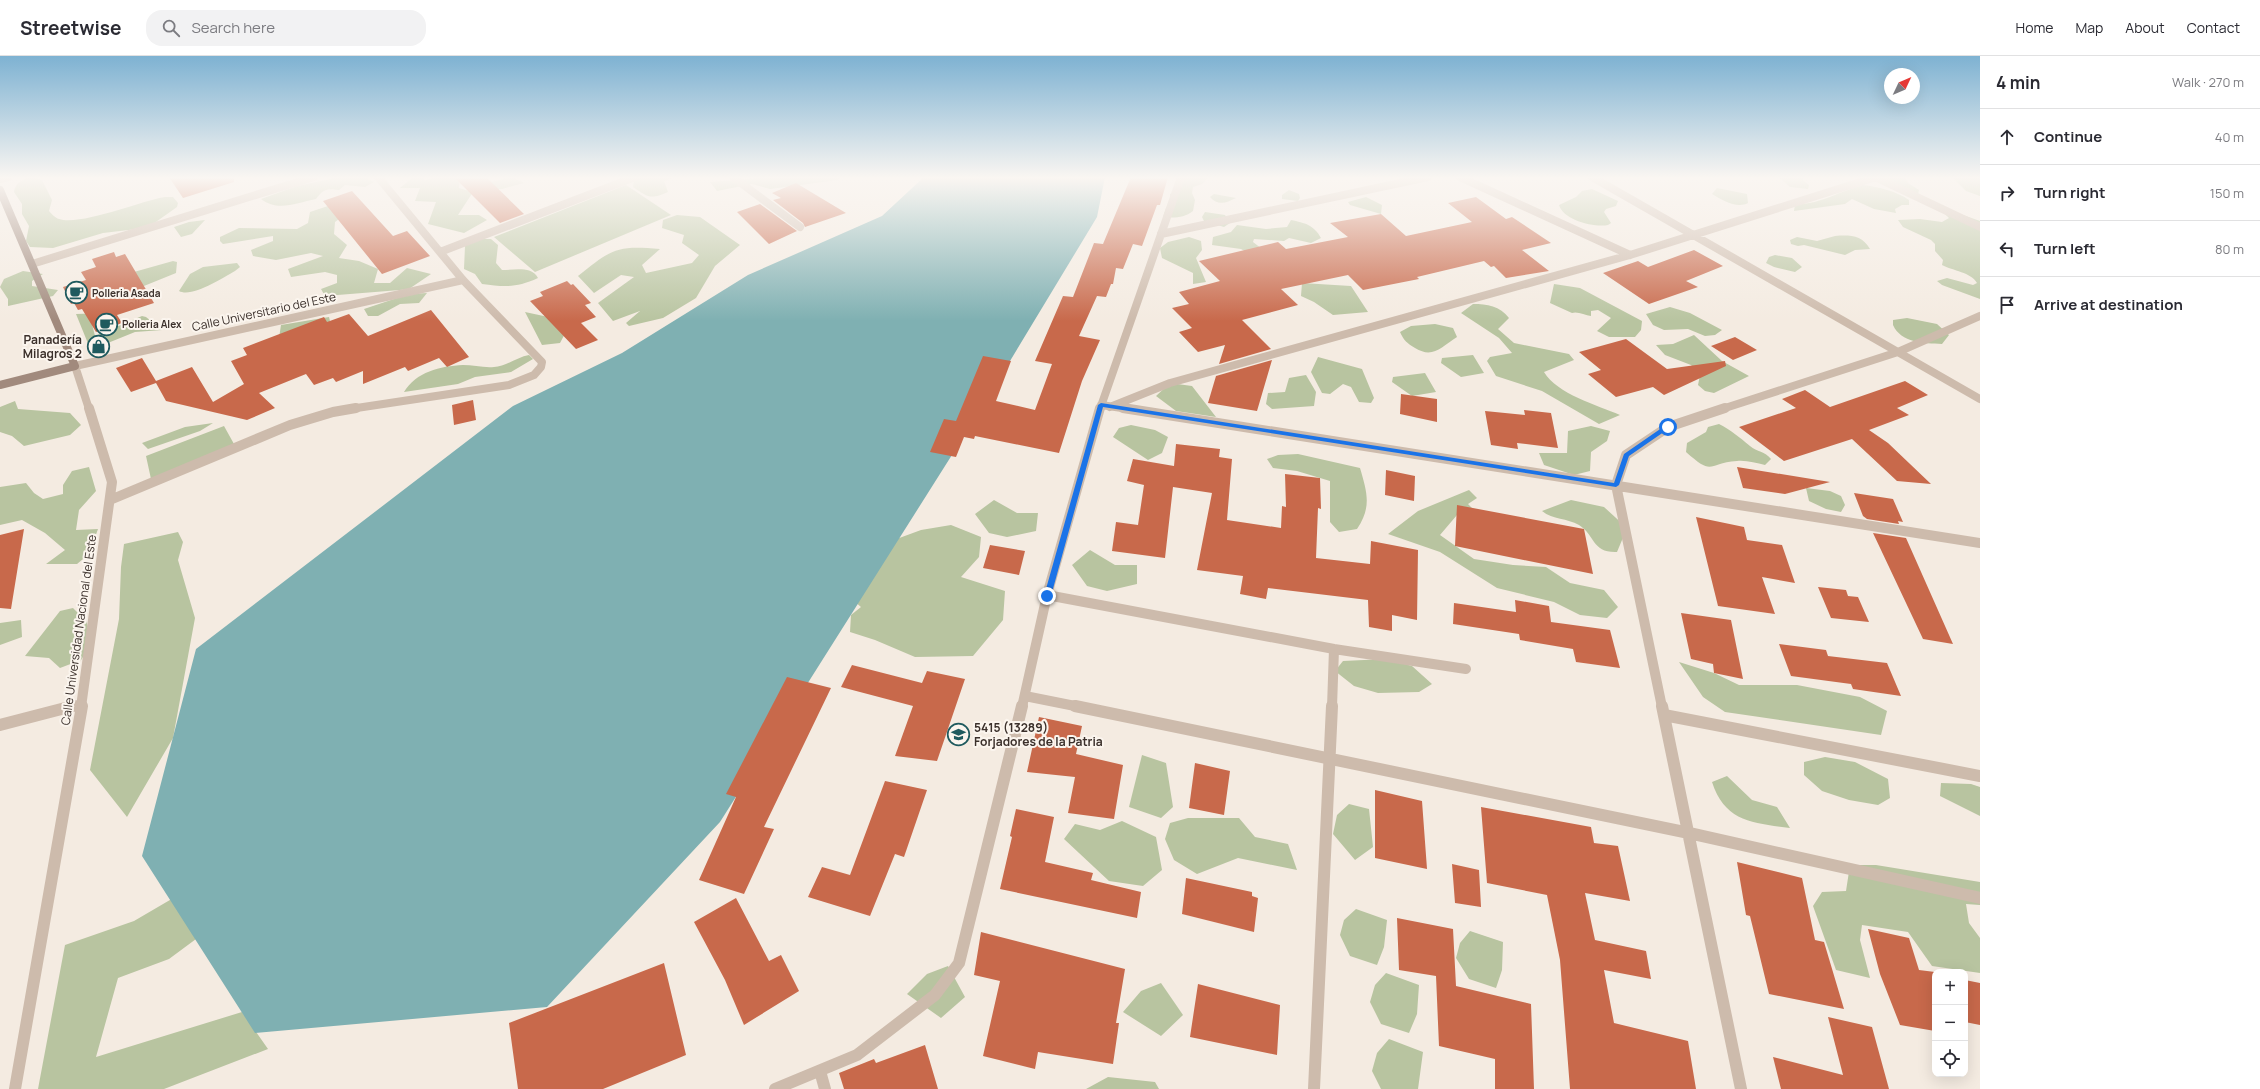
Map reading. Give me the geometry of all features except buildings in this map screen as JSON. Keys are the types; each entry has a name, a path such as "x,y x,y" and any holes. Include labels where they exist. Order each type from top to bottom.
{"street":[{"name":"Calle Universidad Nacional del Este","path":"15,225 75,366 112,482 82,704 15,1089"},
{"path":"32,264 158,225"},
{"path":"110,500 290,425 333,412 509,385 532,377 541,366 542,362 463,280 418,225"},
{"path":"440,252 510,225"},
{"path":"775,1089 857,1055 935,995 959,963 1025,696 1047,596 1164,225"},
{"path":"1161,234 1202,225"},
{"path":"1565,225 1630,255"},
{"path":"1675,225 1980,400"},
{"path":"1106,406 1170,382 1630,255 1727,225"},
{"name":"Calle Universitario del Este","path":"0,385 75,366 463,280"},
{"path":"1741,1089 1616,485 1626,455 1668,427 1898,352 1980,316"},
{"path":"1106,406 1980,543"},
{"path":"1047,596 1334,649 1466,669"},
{"path":"1314,1089 1331,760 1334,649"},
{"path":"1025,696 1689,833 1980,898"},
{"path":"0,725 82,704"},
{"path":"1664,715 1980,776"},
{"path":"820,1071 825,1089"}],"green space":[{"path":"149,225 137,229 103,233 53,248 30,247 26,241 29,226"},
{"path":"179,225 200,225 192,234 181,237 174,227"},
{"path":"304,225 335,225 334,234 347,245 339,258 359,261 378,269 374,283 390,283 407,268 431,274 409,289 325,296 321,289 337,283 337,275 325,272 291,277 288,269 323,256 311,253 276,260 253,256 251,250 273,241 273,236 223,244 220,241 220,237 239,228 297,229"},
{"path":"433,225 478,225 464,233"},
{"path":"524,225 647,225 535,272 494,237"},
{"path":"662,225 712,225 740,245 715,266 696,298 663,318 629,326 626,323 640,311 613,321 598,303 634,277 621,275 594,293 578,276 607,255 624,249 660,249 642,265 646,273 692,263 699,255 682,243 684,235 662,228"},
{"path":"1237,225 1266,229 1287,227 1288,225 1309,225 1321,238 1311,243 1289,238 1284,241 1254,239 1253,242 1266,252 1259,259 1241,249 1212,245 1213,237 1231,232"},
{"path":"1902,225 1980,225 1980,299 1942,285 1937,281 1947,278 1973,285 1977,283 1971,276 1942,265 1943,260 1935,251 1935,244 1931,240"},
{"path":"1835,236 1859,238 1867,244 1870,249 1855,250 1845,255 1804,245 1798,246 1791,244 1790,240 1797,237 1817,241"},
{"path":"1189,237 1201,241 1202,250 1196,258 1206,282 1193,284 1193,273 1162,258 1160,248 1168,242"},
{"path":"476,239 491,239 498,245 496,263 502,270 527,270 535,274 538,278 523,284 510,286 482,284 475,274 464,269 465,246"},
{"path":"1775,255 1792,258 1802,267 1795,272 1774,267 1766,263 1769,257"},
{"path":"173,261 177,262 176,273 139,288 109,279"},
{"path":"237,263 240,267 235,271 199,290 191,292 179,291 190,274 203,267"},
{"path":"23,271 43,274 32,281 32,286 58,290 53,296 8,306 8,299 0,287 4,279"},
{"path":"1302,283 1351,286 1368,312 1333,315 1314,302 1301,296"},
{"path":"1554,284 1580,288 1642,321 1641,330 1635,337 1609,337 1597,331 1611,318 1598,310 1591,311 1591,316 1572,313 1550,303"},
{"path":"427,293 419,303 400,304 378,316 368,316 364,309 409,294"},
{"path":"1473,304 1493,306 1502,311 1509,318 1498,329 1514,343 1569,354 1574,360 1544,372 1550,380 1558,387 1578,398 1620,415 1599,424 1542,391 1496,376 1487,361 1490,357 1512,353 1499,338 1461,313"},
{"path":"1670,307 1690,313 1722,330 1715,335 1705,336 1688,329 1664,330 1653,325 1646,314"},
{"path":"525,312 553,318 568,328 560,343 542,345"},
{"path":"106,313 92,324 95,336 142,316 146,317 162,330 135,332 98,347 89,346 76,314"},
{"path":"329,317 330,321 317,332 279,338 281,325"},
{"path":"1907,318 1937,324 1949,335 1942,344 1907,339 1897,331 1893,325 1893,320"},
{"path":"1435,324 1453,328 1457,337 1441,348 1432,352 1421,351 1410,345 1406,342 1400,332 1411,326"},
{"path":"1694,335 1722,361 1749,376 1714,393 1705,391 1698,385 1700,375 1691,365 1665,355 1656,345 1673,344"},
{"path":"529,355 533,359 511,372 475,377 458,384 404,392 415,379 429,371 463,365 498,367"},
{"path":"1473,355 1484,373 1461,377 1441,363 1442,358"},
{"path":"1318,357 1362,369 1374,398 1371,403 1359,402 1351,387 1343,384 1330,394 1322,393 1311,372"},
{"path":"1425,373 1436,392 1412,396 1392,382 1393,377"},
{"path":"1306,375 1316,392 1314,406 1272,409 1266,404 1268,393 1285,392 1289,378"},
{"path":"1170,383 1192,386 1216,417 1176,411 1156,396"},
{"path":"15,401 18,409 70,413 81,425 70,435 24,446 12,436 0,432 0,407"},
{"path":"213,423 200,431 148,449 142,443 185,427"},
{"path":"1719,424 1731,431 1753,448 1766,454 1771,459 1765,465 1740,461 1727,462 1711,467 1695,460 1686,452 1687,443 1706,432 1708,427"},
{"path":"1131,425 1155,430 1168,437 1162,453 1148,460 1113,437 1119,428"},
{"path":"224,426 234,444 151,479 146,456"},
{"path":"1591,426 1610,431 1607,441 1591,452 1590,471 1574,475 1544,465 1539,453 1567,453 1568,431"},
{"path":"1298,454 1360,468 1367,499 1365,514 1357,529 1339,532 1330,522 1330,481 1297,471 1273,468 1267,459 1278,455"},
{"path":"89,467 96,491 79,510 76,530 98,529 89,554 77,564 46,564 65,550 45,533 22,520 0,525 0,487 26,483 34,493 43,499 63,494 63,485 72,471"},
{"path":"1806,488 1830,491 1841,496 1845,505 1841,512 1826,509 1809,501"},
{"path":"1469,490 1477,498 1468,504 1479,515 1457,515 1440,535 1474,559 1513,565 1546,567 1570,583 1604,590 1618,607 1607,618 1580,615 1554,602 1497,588 1440,552 1388,534 1418,511"},
{"path":"994,500 1017,513 1038,513 1036,531 1007,537 989,533 975,514"},
{"path":"1571,500 1604,507 1627,528 1617,552 1609,552 1598,547 1579,525 1551,516 1542,511"},
{"path":"951,525 981,537 979,557 961,577 1005,591 1003,620 973,656 915,657 875,640 850,632 851,615 861,607 854,601 883,544 921,530"},
{"path":"178,532 183,542 178,560 195,618 173,738 127,817 90,770 119,619 121,567 124,544"},
{"path":"1090,550 1115,565 1137,565 1137,584 1107,591 1087,586 1072,565"},
{"path":"73,608 86,621 93,642 81,660 60,668 49,658 25,656 60,611"},
{"path":"21,620 22,637 0,645 0,623"},
{"path":"1385,659 1412,666 1432,684 1419,692 1378,693 1354,686 1335,671 1343,661"},
{"path":"1679,662 1714,673 1739,685 1797,685 1860,697 1887,711 1881,735 1725,712 1703,697"},
{"path":"1142,755 1166,763 1173,807 1161,818 1129,807"},
{"path":"1825,757 1855,762 1888,779 1890,798 1878,805 1849,800 1822,791 1804,775 1804,762"},
{"path":"1727,776 1752,800 1777,807 1790,828 1752,822 1733,813 1724,805 1712,782"},
{"path":"1941,783 1971,784 1980,787 1980,816 1940,796"},
{"path":"1349,804 1369,809 1373,847 1355,860 1333,834 1337,815"},
{"path":"1188,818 1239,818 1255,837 1288,844 1297,870 1238,858 1197,874 1174,860 1165,839 1170,823"},
{"path":"1122,821 1156,837 1162,870 1143,886 1109,881 1064,839 1075,824 1100,830"},
{"path":"1850,865 1876,865 1980,882 1980,905 1966,904 1969,923 1980,938 1980,973 1968,971 1968,969 1953,969 1932,966 1908,932 1862,925 1860,940 1870,978 1836,970 1813,906 1822,892 1846,891"},
{"path":"199,883 219,922 169,959 118,978 96,1057 242,1012 268,1049 164,1089 38,1089 65,945 134,921"},
{"path":"1356,909 1387,920 1384,947 1377,965 1350,956 1340,935 1344,920"},
{"path":"1470,931 1503,942 1502,970 1496,988 1469,979 1456,958 1460,943"},
{"path":"948,966 965,997 941,1018 907,994 927,974"},
{"path":"1386,973 1419,985 1417,1014 1409,1033 1381,1024 1370,1002 1375,985"},
{"path":"1161,983 1183,1015 1161,1036 1123,1012 1141,991"},
{"path":"1389,1039 1423,1052 1418,1089 1381,1089 1372,1071 1377,1053"},
{"path":"1108,1077 1155,1082 1159,1089 1086,1089"}],"water":[{"path":"861,225 1092,225 981,409 720,822 547,1007 255,1033 142,856 196,649 513,406 622,353 748,275"}],"place":[{"name":"Polleria Asada","path":"76,293"},
{"name":"Polleria Alex","path":"107,324"},
{"name":"Panadería Milagros 2","path":"98,347"},
{"name":"5415 (13289) Forjadores de la Patria","path":"958,735"}],"route":[{"path":"1047,596 1101,405 1616,485 1626,455 1668,427"}]}
